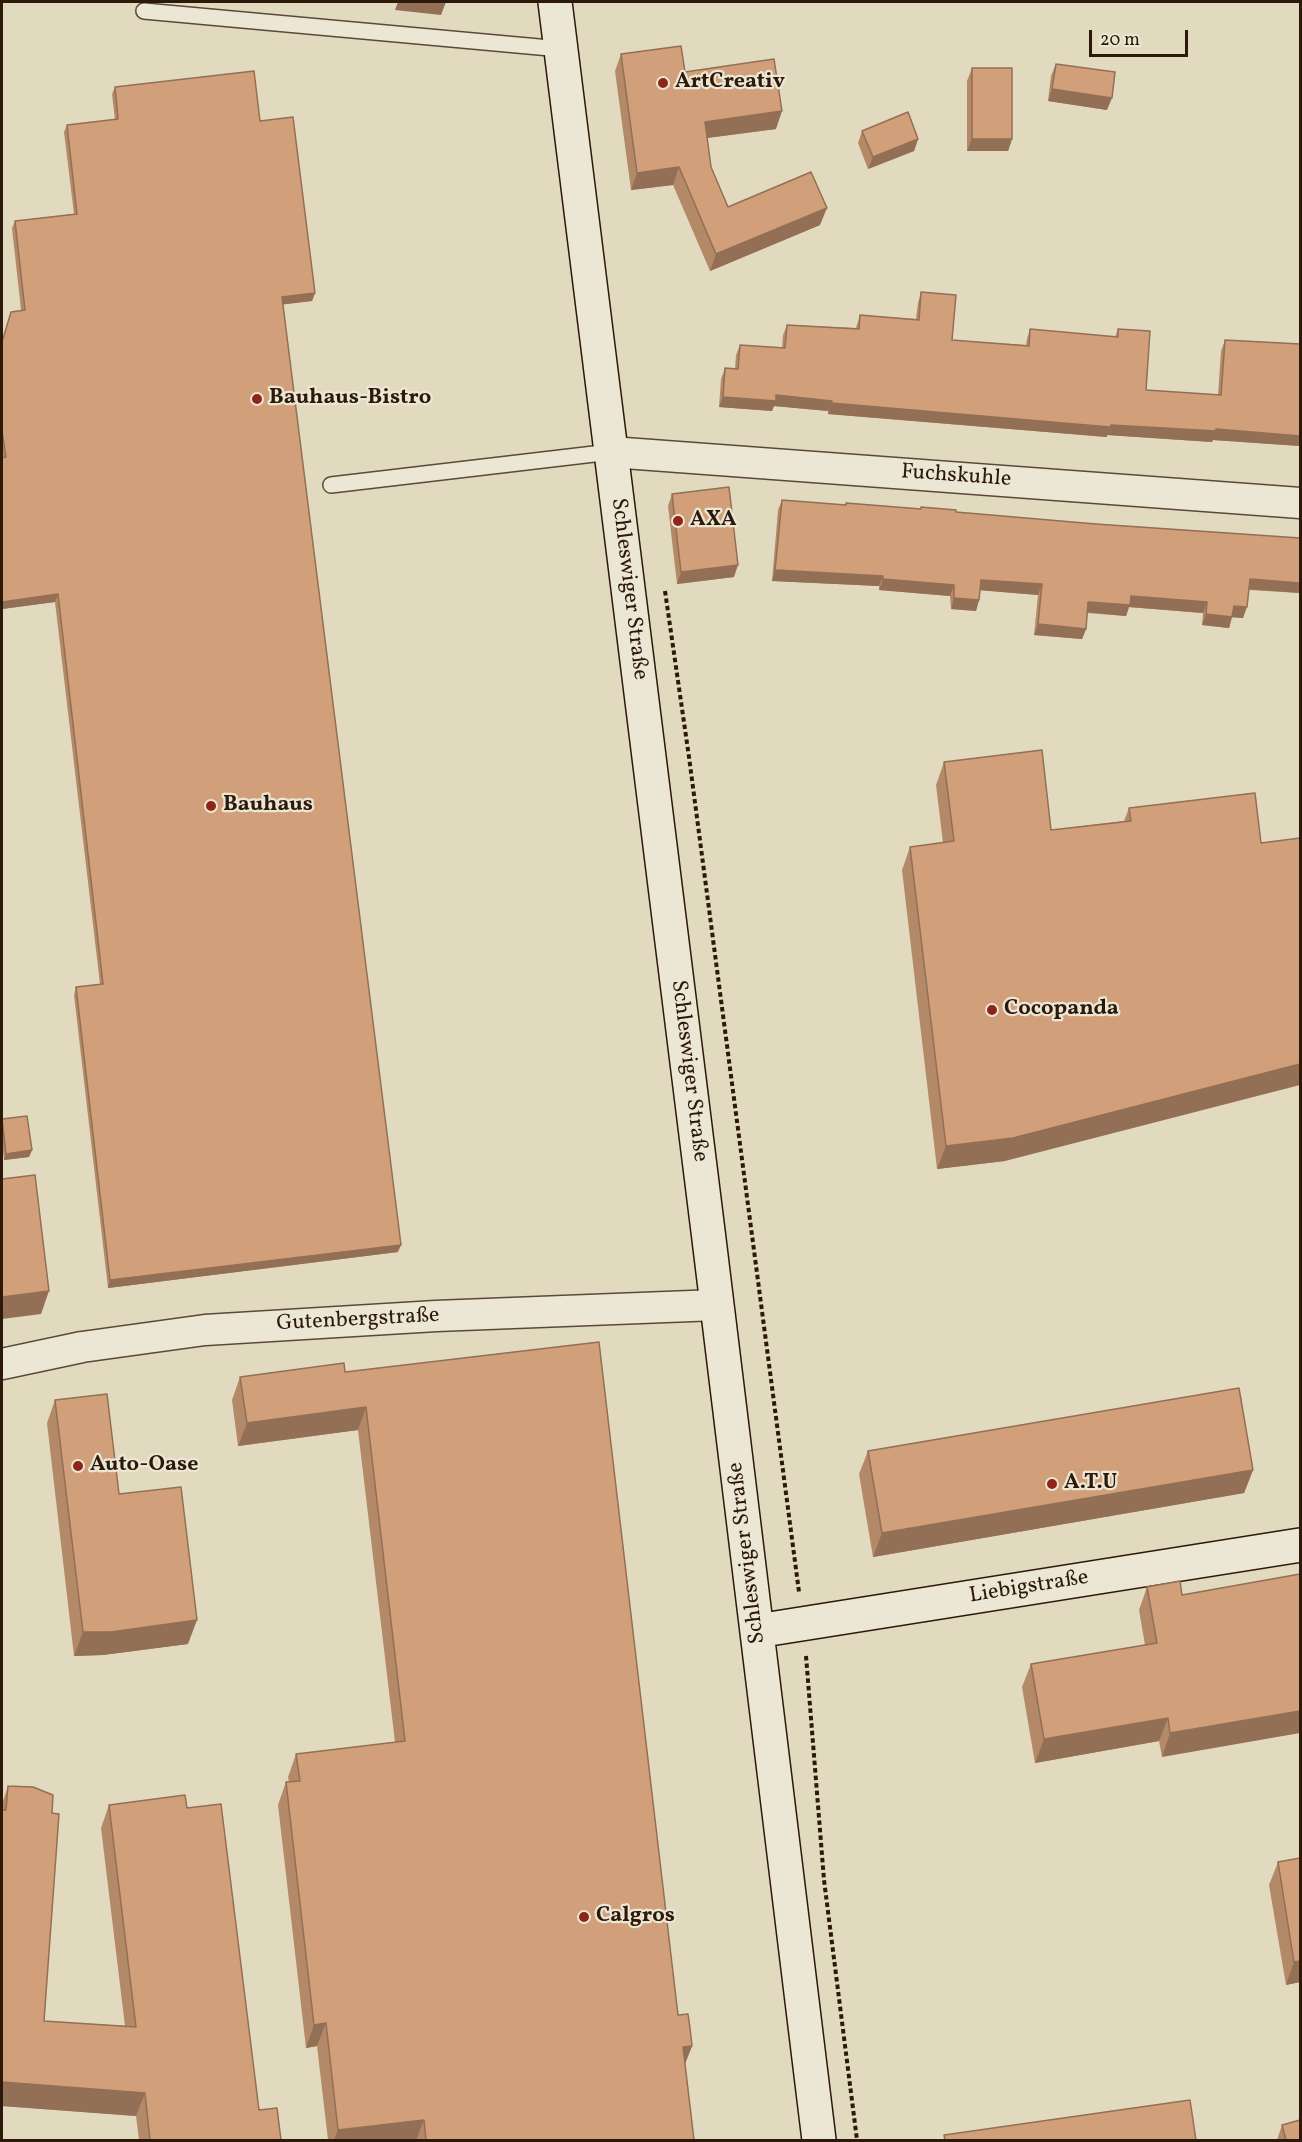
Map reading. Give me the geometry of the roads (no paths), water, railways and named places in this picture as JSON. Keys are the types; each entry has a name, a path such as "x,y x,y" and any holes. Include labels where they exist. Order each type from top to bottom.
{"main road":[{"name":"Schleswiger Straße","path":"555,2 819,2140"},
{"name":"Liebigstraße","path":"757,1631 1300,1545"}],"street":[{"name":"Fuchskuhle","path":"611,452 1300,503"},
{"name":"Gutenbergstraße","path":"2,1364 82,1347 205,1330 436,1316 717,1305"}],"lane":[{"path":"144,11 561,49"},
{"path":"331,485 611,452"}],"place":[{"name":"ArtCreativ","path":"663,83"},
{"name":"Bauhaus-Bistro","path":"257,399"},
{"name":"AXA","path":"678,521"},
{"name":"Bauhaus","path":"211,806"},
{"name":"Cocopanda","path":"992,1010"},
{"name":"Auto-Oase","path":"78,1466"},
{"name":"A.T.U","path":"1052,1484"},
{"name":"Calgros","path":"584,1917"}]}
